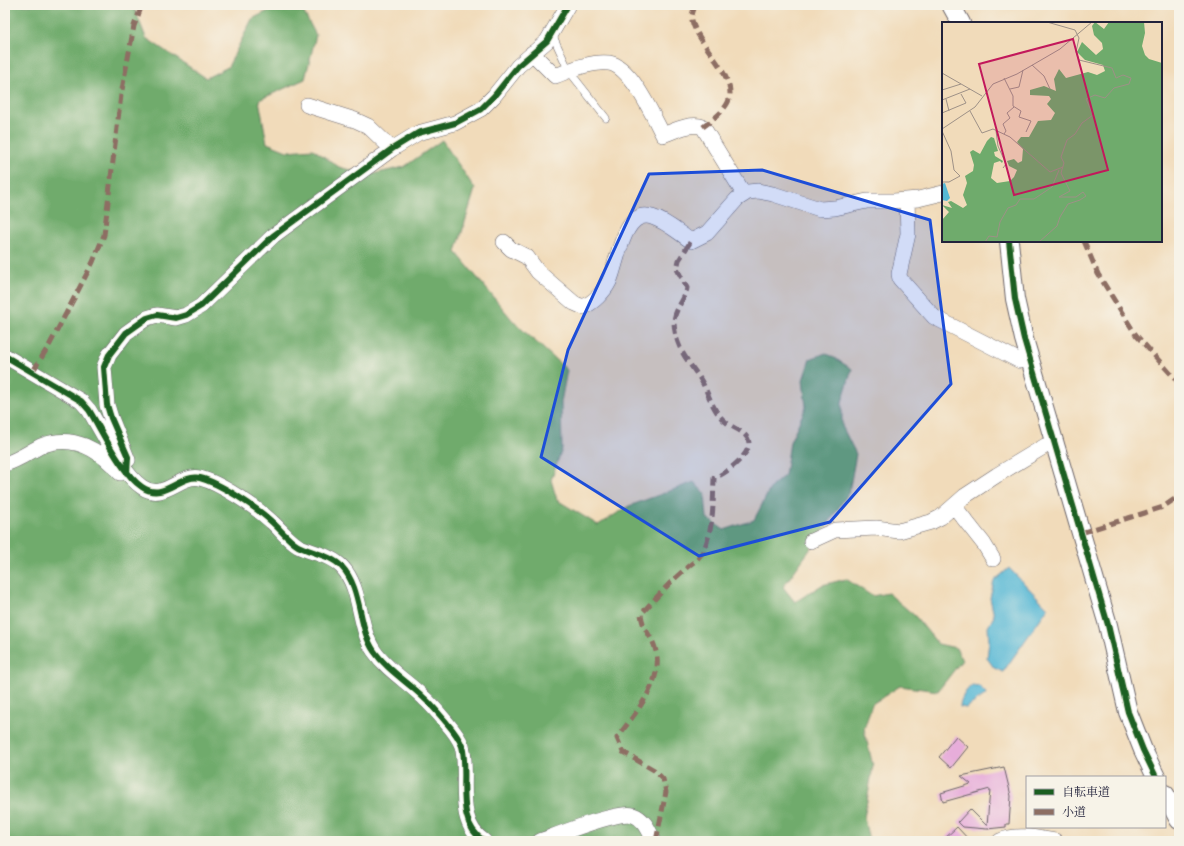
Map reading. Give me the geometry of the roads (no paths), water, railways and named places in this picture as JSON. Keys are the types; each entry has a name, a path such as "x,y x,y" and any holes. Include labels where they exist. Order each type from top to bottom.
{"street":[{"path":"128,475 128,457 107,405 104,367 109,355 126,333 147,318 157,315 176,318 186,315 201,306 273,236 392,149 418,133 455,123 481,109 494,96 518,66 547,41 568,5"},
{"path":"951,5 960,22"},
{"path":"532,53 555,76 596,64 610,64 620,67 626,73 647,106 663,135 688,126 698,125 703,127 744,194"},
{"path":"307,105 355,120 368,126 392,149"},
{"path":"504,242 511,249 527,257 538,272 574,304 583,307 589,305 609,282 623,237 635,220 644,215 652,216 665,223 691,242 707,233 736,199 748,192 758,191 773,194 820,209 835,208 867,201 906,200 942,193"},
{"path":"906,200 908,234 899,274 900,279 934,317 1020,361 1030,358"},
{"path":"1009,242 1015,299 1030,358 1108,624 1128,712 1143,750 1156,776"},
{"path":"5,356 81,401 89,410 128,475 143,488 153,492 165,491 188,480 199,478 251,505 299,546 329,558 342,567 351,581 365,632 374,650 381,660 425,698 456,733 462,746 466,810 471,827 484,841"},
{"path":"5,464 42,446 57,442 76,442 93,449 110,461 120,474 128,475"},
{"path":"812,541 834,530 876,528 899,531 931,522 941,517 997,475 1045,446 1055,443"},
{"path":"954,506 984,544 993,560"},
{"path":"1166,796 1179,820"},
{"path":"540,841 608,818 632,814 643,821 654,841"},
{"path":"1000,841 1010,837 1026,837 1055,841"}],"lane":[{"path":"552,34 569,71 606,118"}],"water":[{"path":"1009,568 1048,608 1003,672 994,668 987,658 989,641 988,627 994,616 990,598 994,581"},
{"path":"972,685 979,686 986,693 985,695 966,708 960,707 964,695"}]}
